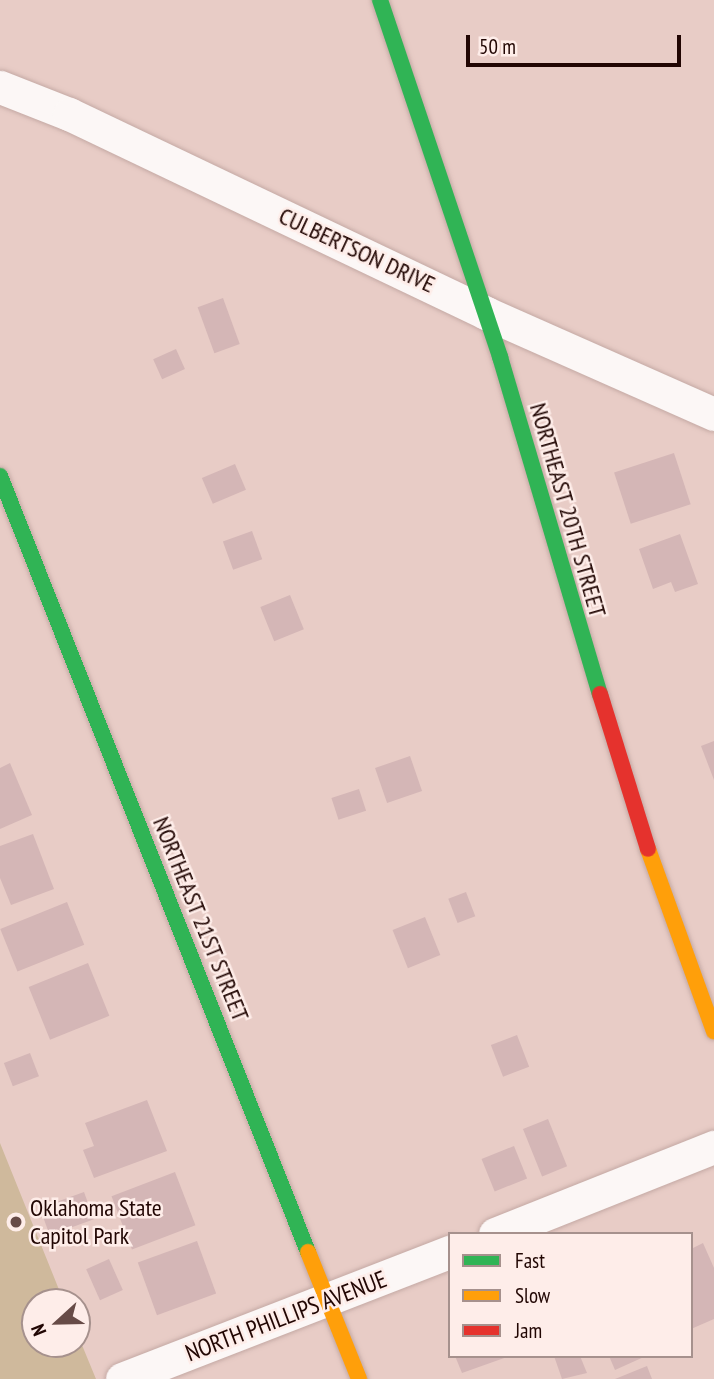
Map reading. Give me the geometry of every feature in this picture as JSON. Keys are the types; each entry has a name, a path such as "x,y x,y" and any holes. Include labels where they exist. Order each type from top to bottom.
{"street":[{"name":"NORTHEAST 20TH STREET","path":"380,0 486,313 638,822 714,1031"},
{"name":"CULBERTSON DRIVE","path":"0,87 92,125 486,313 714,414"},
{"name":"NORTHEAST 21ST STREET","path":"0,476 359,1379"},
{"path":"500,1232 714,1147"},
{"name":"NORTH PHILLIPS AVENUE","path":"122,1379 448,1253"}],"shaded area":[{"name":"Oklahoma State Capitol Park","path":"0,1143 58,1288 21,1288 21,1358 87,1358 96,1379 0,1379"}],"building":[{"path":"223,298 240,344 214,353 198,307"},
{"path":"176,349 185,369 162,379 153,359"},
{"path":"674,453 691,504 631,524 614,472"},
{"path":"235,464 246,490 213,504 202,478"},
{"path":"252,531 262,559 233,570 223,542"},
{"path":"680,534 698,584 675,592 671,582 653,589 639,549"},
{"path":"290,595 304,629 274,641 260,607"},
{"path":"714,741 714,780 701,746"},
{"path":"410,756 422,791 387,803 375,768"},
{"path":"10,763 32,815 0,829 0,768"},
{"path":"359,789 366,811 339,820 331,798"},
{"path":"33,834 54,889 11,905 0,878 0,846"},
{"path":"466,892 475,916 458,923 448,899"},
{"path":"67,902 84,945 17,972 0,929"},
{"path":"425,917 440,955 408,968 393,930"},
{"path":"88,963 109,1016 50,1040 29,987"},
{"path":"517,1035 529,1067 503,1077 491,1045"},
{"path":"30,1053 39,1076 13,1086 4,1063"},
{"path":"147,1100 167,1151 94,1178 83,1150 94,1146 85,1123"},
{"path":"548,1119 567,1166 542,1176 523,1129"},
{"path":"514,1146 527,1178 495,1192 482,1159"},
{"path":"175,1172 195,1225 132,1250 112,1196"},
{"path":"84,1192 94,1219 50,1235 40,1208"},
{"path":"197,1241 216,1294 157,1315 138,1263"},
{"path":"703,1243 714,1268 714,1319 693,1328 693,1248"},
{"path":"109,1259 123,1290 100,1300 86,1269"},
{"path":"456,1358 504,1358 462,1373"},
{"path":"555,1358 581,1358 587,1373 562,1379"},
{"path":"610,1358 642,1358 615,1370"},
{"path":"647,1366 652,1379 615,1379"}],"traffic: fast":[{"path":"380,0 500,357 600,694"},
{"path":"0,476 308,1252"}],"traffic: slow":[{"path":"648,849 714,1031"},
{"path":"308,1252 359,1379"}],"traffic: jam":[{"path":"600,694 648,849"}],"place":[{"name":"Oklahoma State Capitol Park","path":"16,1222"}]}
